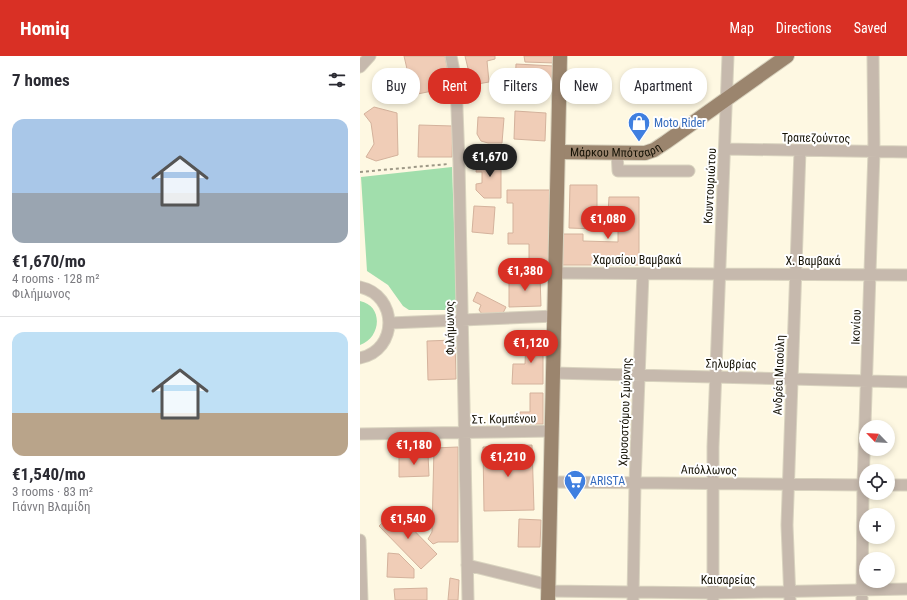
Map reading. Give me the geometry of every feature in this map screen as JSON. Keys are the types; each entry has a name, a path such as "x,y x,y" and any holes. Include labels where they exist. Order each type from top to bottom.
{"main road":[{"path":"549,592 560,56"},
{"name":"Μάρκου Μπότσαρη","path":"558,152 642,153 654,150 787,56"}],"street":[{"path":"360,67 370,56"},
{"name":"Φιλήμωνος","path":"451,56 456,82 459,163 468,600"},
{"name":"Κουντουριώτου","path":"713,596 712,484 728,56"},
{"name":"Ικονίου","path":"865,464 867,381 872,275 874,152 873,56"},
{"name":"Τραπεζούντος","path":"725,149 907,152"},
{"name":"Ανδρέα Μιαούλη","path":"790,596 787,525 800,150"},
{"path":"617,152 618,171 689,171"},
{"name":"Χαρισίου Βαμβακά","path":"556,273 719,274"},
{"name":"Χρυσοστόμου Σμύρνης","path":"633,596 635,483 643,274"},
{"name":"Χ. Βαμβακά","path":"719,274 907,275"},
{"path":"360,287 369,290 382,300 389,315 390,323 387,336 380,348 360,358"},
{"path":"390,323 555,316"},
{"name":"Σηλυβρίας","path":"553,373 907,382"},
{"name":"Στ. Κομπένου","path":"360,434 552,431"},
{"name":"Απόλλωνος","path":"551,482 859,485"},
{"path":"895,485 907,485"},
{"name":"Ικονίου","path":"861,595 864,500"},
{"path":"360,540 362,600"},
{"name":"Καισαρείας","path":"467,565 549,592 633,596 790,596 861,595 907,589"}],"path":[{"path":"360,172 459,163"}],"green space":[{"path":"452,167 457,306 455,310 409,310 403,306 388,285 367,271 361,177"},
{"path":"360,301 368,304 373,309 377,322 376,329 372,336 360,345"}],"building":[{"path":"404,56 445,56 447,68 428,68 428,92 420,94 420,68 407,68"},
{"path":"465,56 495,56 495,59 487,61 489,82 481,83 481,68 468,68"},
{"path":"524,56 555,56 555,63 525,62"},
{"path":"516,64 554,66 553,89 552,68 516,68"},
{"path":"374,107 397,113 398,155 376,161 366,157 374,144 371,123 364,114"},
{"path":"515,111 546,113 545,141 514,139"},
{"path":"478,117 504,118 502,143 488,143 481,141 477,134"},
{"path":"419,125 453,126 452,157 418,157"},
{"path":"484,157 501,157 501,198 484,198 476,190 476,184 482,183 482,172 476,172 477,164"},
{"path":"570,185 597,185 597,229 569,228"},
{"path":"507,190 553,190 553,262 529,262 529,244 508,244 508,233 513,233 513,203 507,203"},
{"path":"609,197 639,197 639,265 562,265 562,234 583,234 583,241 618,242 618,214 608,214"},
{"path":"474,206 495,207 493,234 472,232"},
{"path":"540,276 541,306 509,307 509,277"},
{"path":"477,292 506,307 503,313 482,314 479,310 481,305 473,301"},
{"path":"526,337 543,337 543,384 512,384 513,364 525,364"},
{"path":"455,340 456,379 428,380 427,341"},
{"path":"530,393 543,393 543,424 520,424 520,412 530,412"},
{"path":"532,445 534,510 484,511 483,447"},
{"path":"458,447 458,542 438,542 433,544 428,539 432,532 434,448"},
{"path":"428,454 429,476 399,477 399,455"},
{"path":"395,511 437,554 421,569 379,526"},
{"path":"519,519 541,520 540,547 518,547"},
{"path":"388,553 399,554 414,569 414,578 387,577"},
{"path":"450,578 459,580 458,600 448,600"},
{"path":"427,588 427,600 395,600 394,589"}],"place":[{"name":"Moto Rider","path":"639,142"},
{"name":"ARISTA","path":"575,500"}]}
